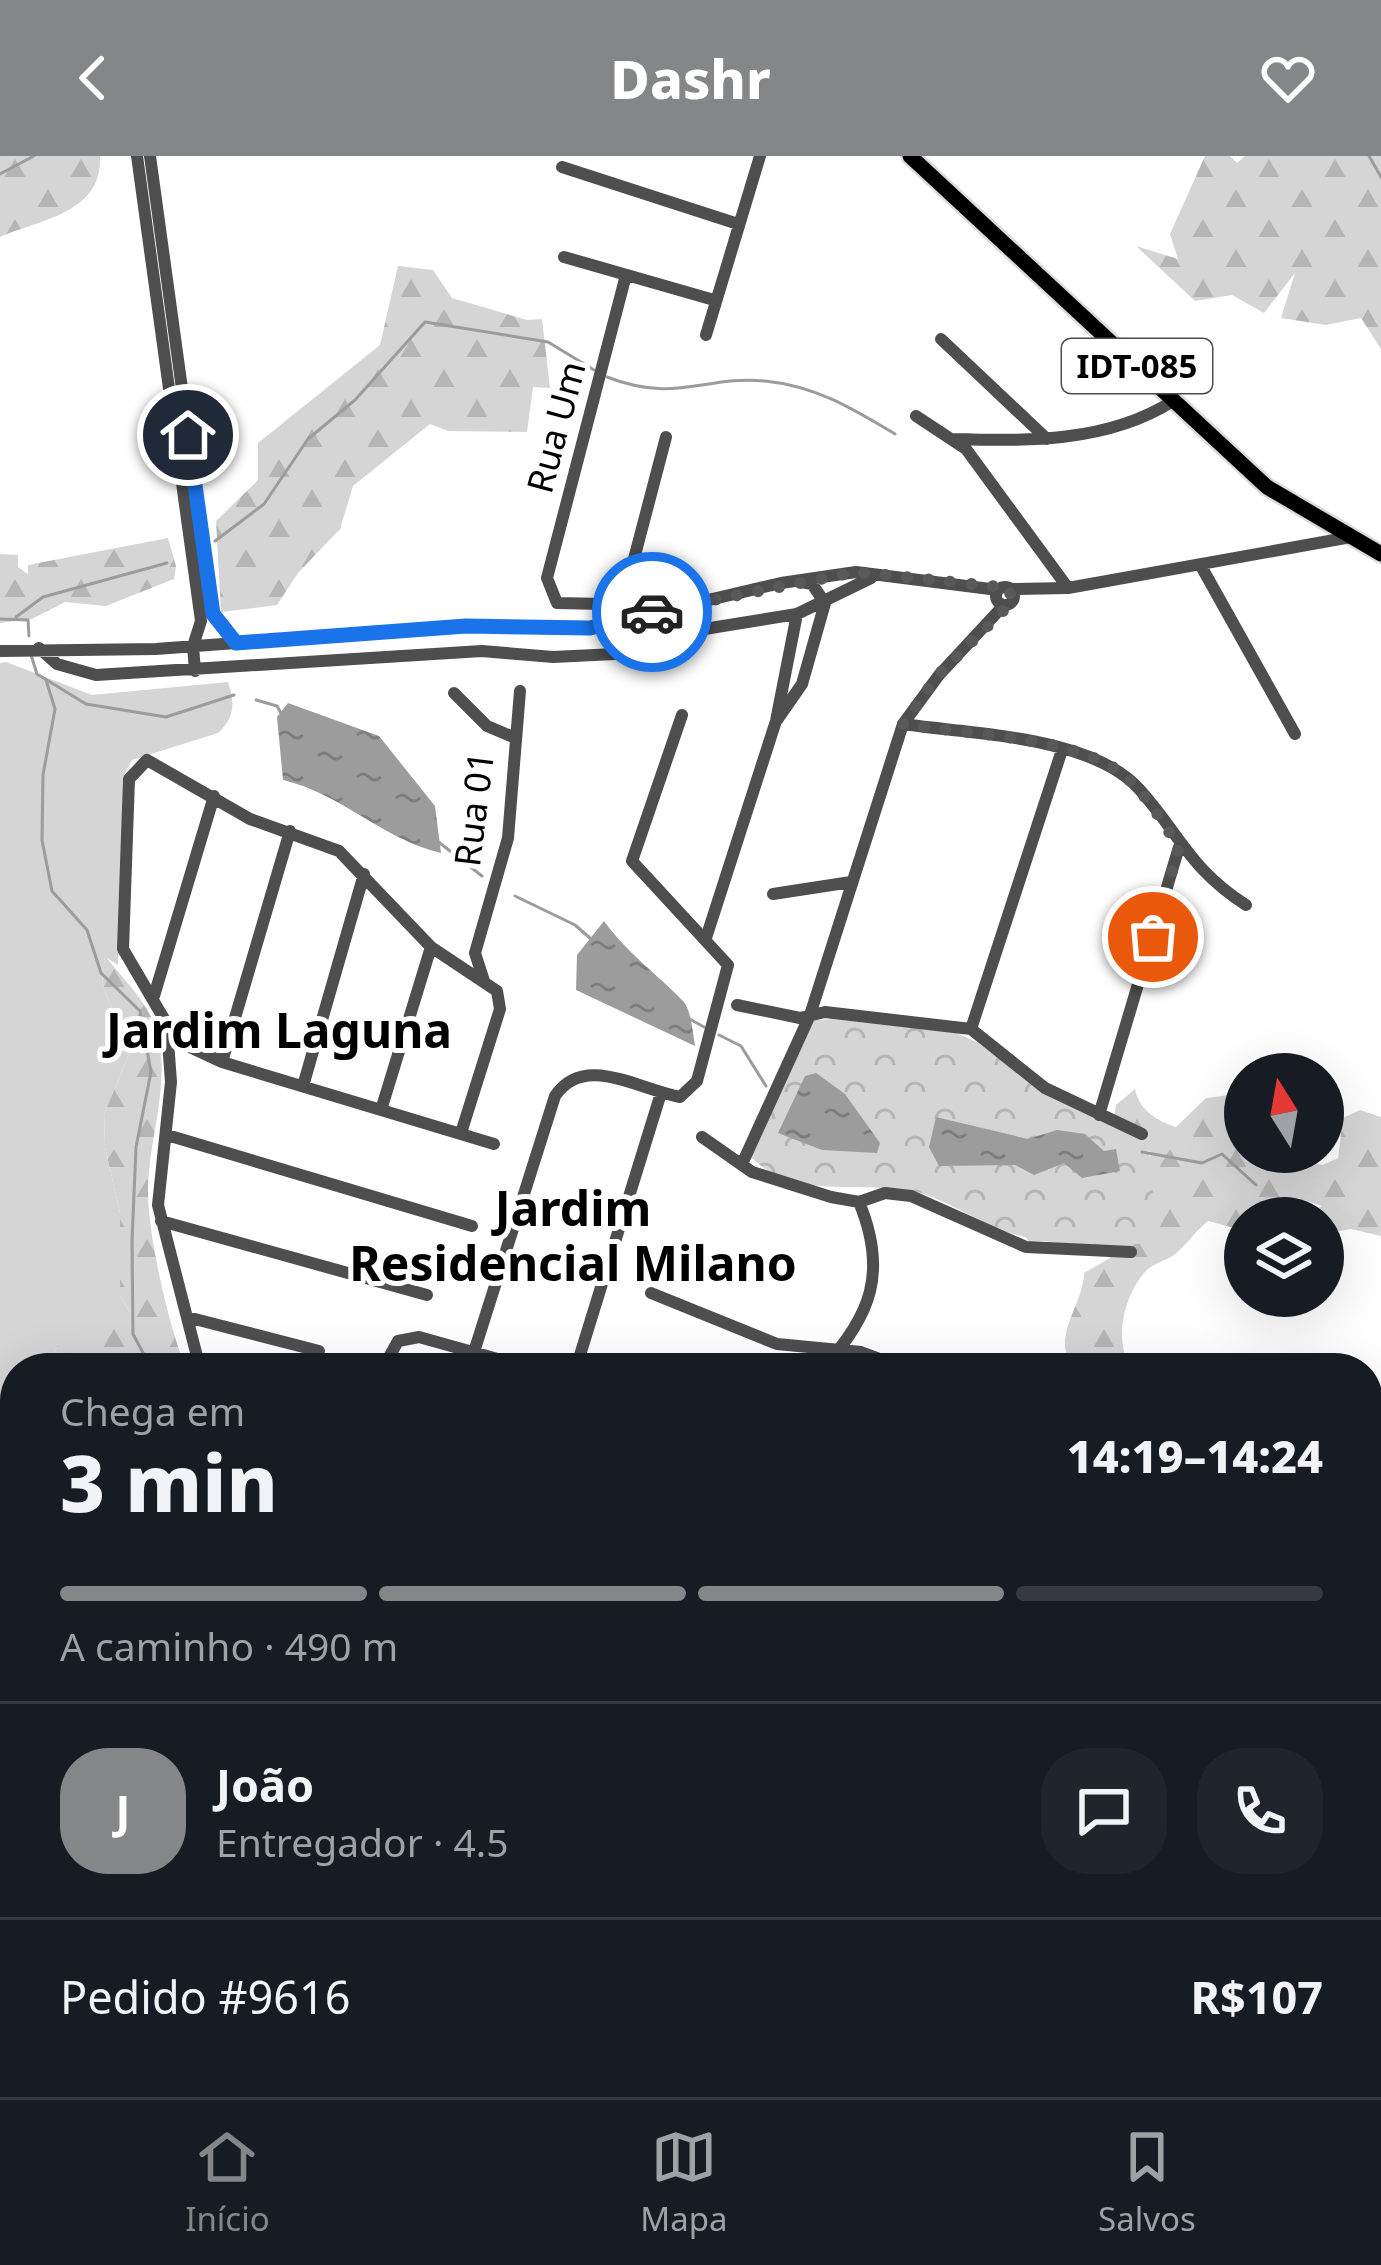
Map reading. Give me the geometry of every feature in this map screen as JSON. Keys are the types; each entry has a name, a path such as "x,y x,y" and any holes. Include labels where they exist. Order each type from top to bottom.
{"main road":[{"name":"IDT-085","path":"910,156 1267,487 1381,554"}],"street":[{"path":"137,156 201,621 193,646 195,671"},
{"path":"150,156 213,614 236,643"},
{"path":"706,335 760,156"},
{"path":"562,167 738,224"},
{"path":"564,257 714,300"},
{"name":"Rua Um","path":"626,275 547,578 549,594 557,603 578,606 624,597 667,436"},
{"path":"941,339 1047,439"},
{"path":"950,439 1047,439 1097,433 1150,416 1173,401"},
{"path":"916,416 950,439 994,484 1067,588"},
{"path":"0,651 193,646 466,626 590,628 795,580 886,574 1006,597 1352,537"},
{"path":"1202,566 1295,734"},
{"path":"38,647 75,672 195,671 482,651 584,658 797,614 825,603 854,582 886,574"},
{"path":"776,721 802,684 825,603 812,584 795,580"},
{"path":"742,1164 811,1016 903,724 1006,597"},
{"path":"706,938 776,721 797,614"},
{"path":"636,616 645,645"},
{"path":"424,655 427,633 466,626"},
{"path":"312,662 370,651 375,632"},
{"path":"791,637 814,644"},
{"name":"Rua 01","path":"484,982 475,961 478,932 508,838 520,692"},
{"path":"454,693 487,726 513,737"},
{"path":"474,1352 555,1096 567,1078 587,1072 686,1096 694,1088 728,965 635,870 632,861 682,715"},
{"path":"903,724 1094,757 1140,790 1179,847 1216,886 1246,905"},
{"path":"971,1029 1062,750"},
{"path":"461,1133 500,996 431,947 339,851 250,819 147,760 129,779 123,949 127,964 154,996 177,1041 222,1062 494,1144"},
{"path":"154,996 214,796"},
{"path":"222,1062 290,831"},
{"path":"1099,1115 1179,847"},
{"path":"303,1086 364,874"},
{"path":"773,894 851,882"},
{"path":"446,958 465,950 478,932"},
{"path":"381,1110 431,947"},
{"path":"737,1005 971,1029 1045,1088 1142,1134"},
{"path":"164,1016 171,1082 158,1188 161,1220 196,1353"},
{"path":"171,1082 182,1058 207,1057"},
{"path":"581,1353 661,1093"},
{"path":"167,1135 472,1226"},
{"path":"702,1137 742,1164 794,1186 859,1202 885,1193 911,1196 1026,1247 1131,1252"},
{"path":"837,1353 858,1331 872,1293 869,1243 859,1202"},
{"path":"161,1220 427,1295"},
{"path":"651,1293 777,1344 830,1353"},
{"path":"187,1317 319,1351"},
{"path":"391,1353 398,1341 419,1337 478,1353"}],"green space":[{"path":"0,156 100,156 98,175 80,203 0,237"},
{"path":"1205,156 1230,156 1237,163 1245,156 1381,156 1381,349 1361,318 1326,325 1281,318 1295,273 1264,313 1232,295 1195,301 1136,246 1178,259 1170,234"},
{"path":"398,266 433,270 452,298 527,320 542,319 550,388 533,387 527,432 448,431 430,424 353,486 340,529 298,573 277,605 221,612 216,521 258,480 258,443 380,345"},
{"path":"168,538 176,566 174,579 106,606 65,602 32,619 0,623 0,554 18,555 18,567 28,574 28,565"},
{"path":"0,663 92,695 228,682 232,703 228,721 218,733 132,760 123,777 118,965 105,957 102,984 130,1052 104,1114 105,1147 120,1213 120,1295 131,1314 82,1345 58,1345 54,1353 0,1353"},
{"path":"105,956 142,1001 157,1032 162,1071 149,1169 149,1207 160,1280 181,1353 54,1353 58,1345 82,1345 109,1307 130,1312 120,1295 120,1213 105,1147 104,1114 130,1052 102,984"},
{"path":"810,1021 954,1032 978,1043 1052,1098 1143,1140 1152,1162 1154,1242 1096,1245 1034,1239 997,1228 921,1193 810,1185 769,1171 751,1157"},
{"path":"1135,1089 1150,1114 1176,1127 1206,1098 1224,1096 1224,1173 1344,1173 1344,1118 1360,1110 1381,1117 1381,1236 1344,1230 1344,1197 1224,1197 1224,1225 1208,1221 1174,1255 1148,1269 1133,1290 1122,1331 1125,1353 1067,1353 1066,1334 1084,1273 1110,1258 1113,1248 1078,1254 1061,1239 1029,1242 1021,1229 1141,1230 1151,1152 1048,1110 1113,1123 1116,1105"}],"water":[{"path":"288,703 379,736 435,806 441,853 283,780 277,717"},
{"path":"604,921 686,1005 695,1046 576,990 577,955"},
{"path":"816,1073 845,1094 880,1143 877,1153 822,1150 778,1133 805,1076"},
{"path":"936,1117 1028,1139 1057,1130 1085,1134 1104,1151 1116,1149 1120,1171 1082,1178 1064,1163 1034,1175 1015,1165 939,1166 929,1147"}],"waterway":[{"path":"0,174 34,156"},
{"path":"1369,156 1381,177"},
{"path":"215,541 264,504 308,439 355,400 425,322 548,342 594,370"},
{"path":"607,377 672,389 744,380 784,384 833,400 895,434"},
{"path":"16,617 43,597 167,563"},
{"path":"0,619 28,620 29,636"},
{"path":"31,655 37,674 86,704 166,717 234,695"},
{"path":"46,680 55,709 43,775 42,840 52,891 87,930 101,973 140,1011 151,1072 136,1147 132,1241 133,1334 143,1353"},
{"path":"256,700 277,706 282,715"},
{"path":"436,840 482,876"},
{"path":"515,896 575,925 591,939"},
{"path":"686,1017 704,1027"},
{"path":"719,1035 741,1046 766,1086"},
{"path":"1142,1152 1202,1163 1222,1154 1256,1185"}],"way so far":[{"path":"652,612 781,583 856,572 1009,588 1014,594 1012,602 939,674 903,724 1094,757 1120,772 1140,790 1179,847 1153,937"}],"district":[{"name":"Jardim Laguna","path":"279,1031"},
{"name":"Jardim Residencial Milano","path":"573,1236"}],"route":[{"path":"188,435 213,614 222,632 236,643 466,626 590,628 652,612"}]}
